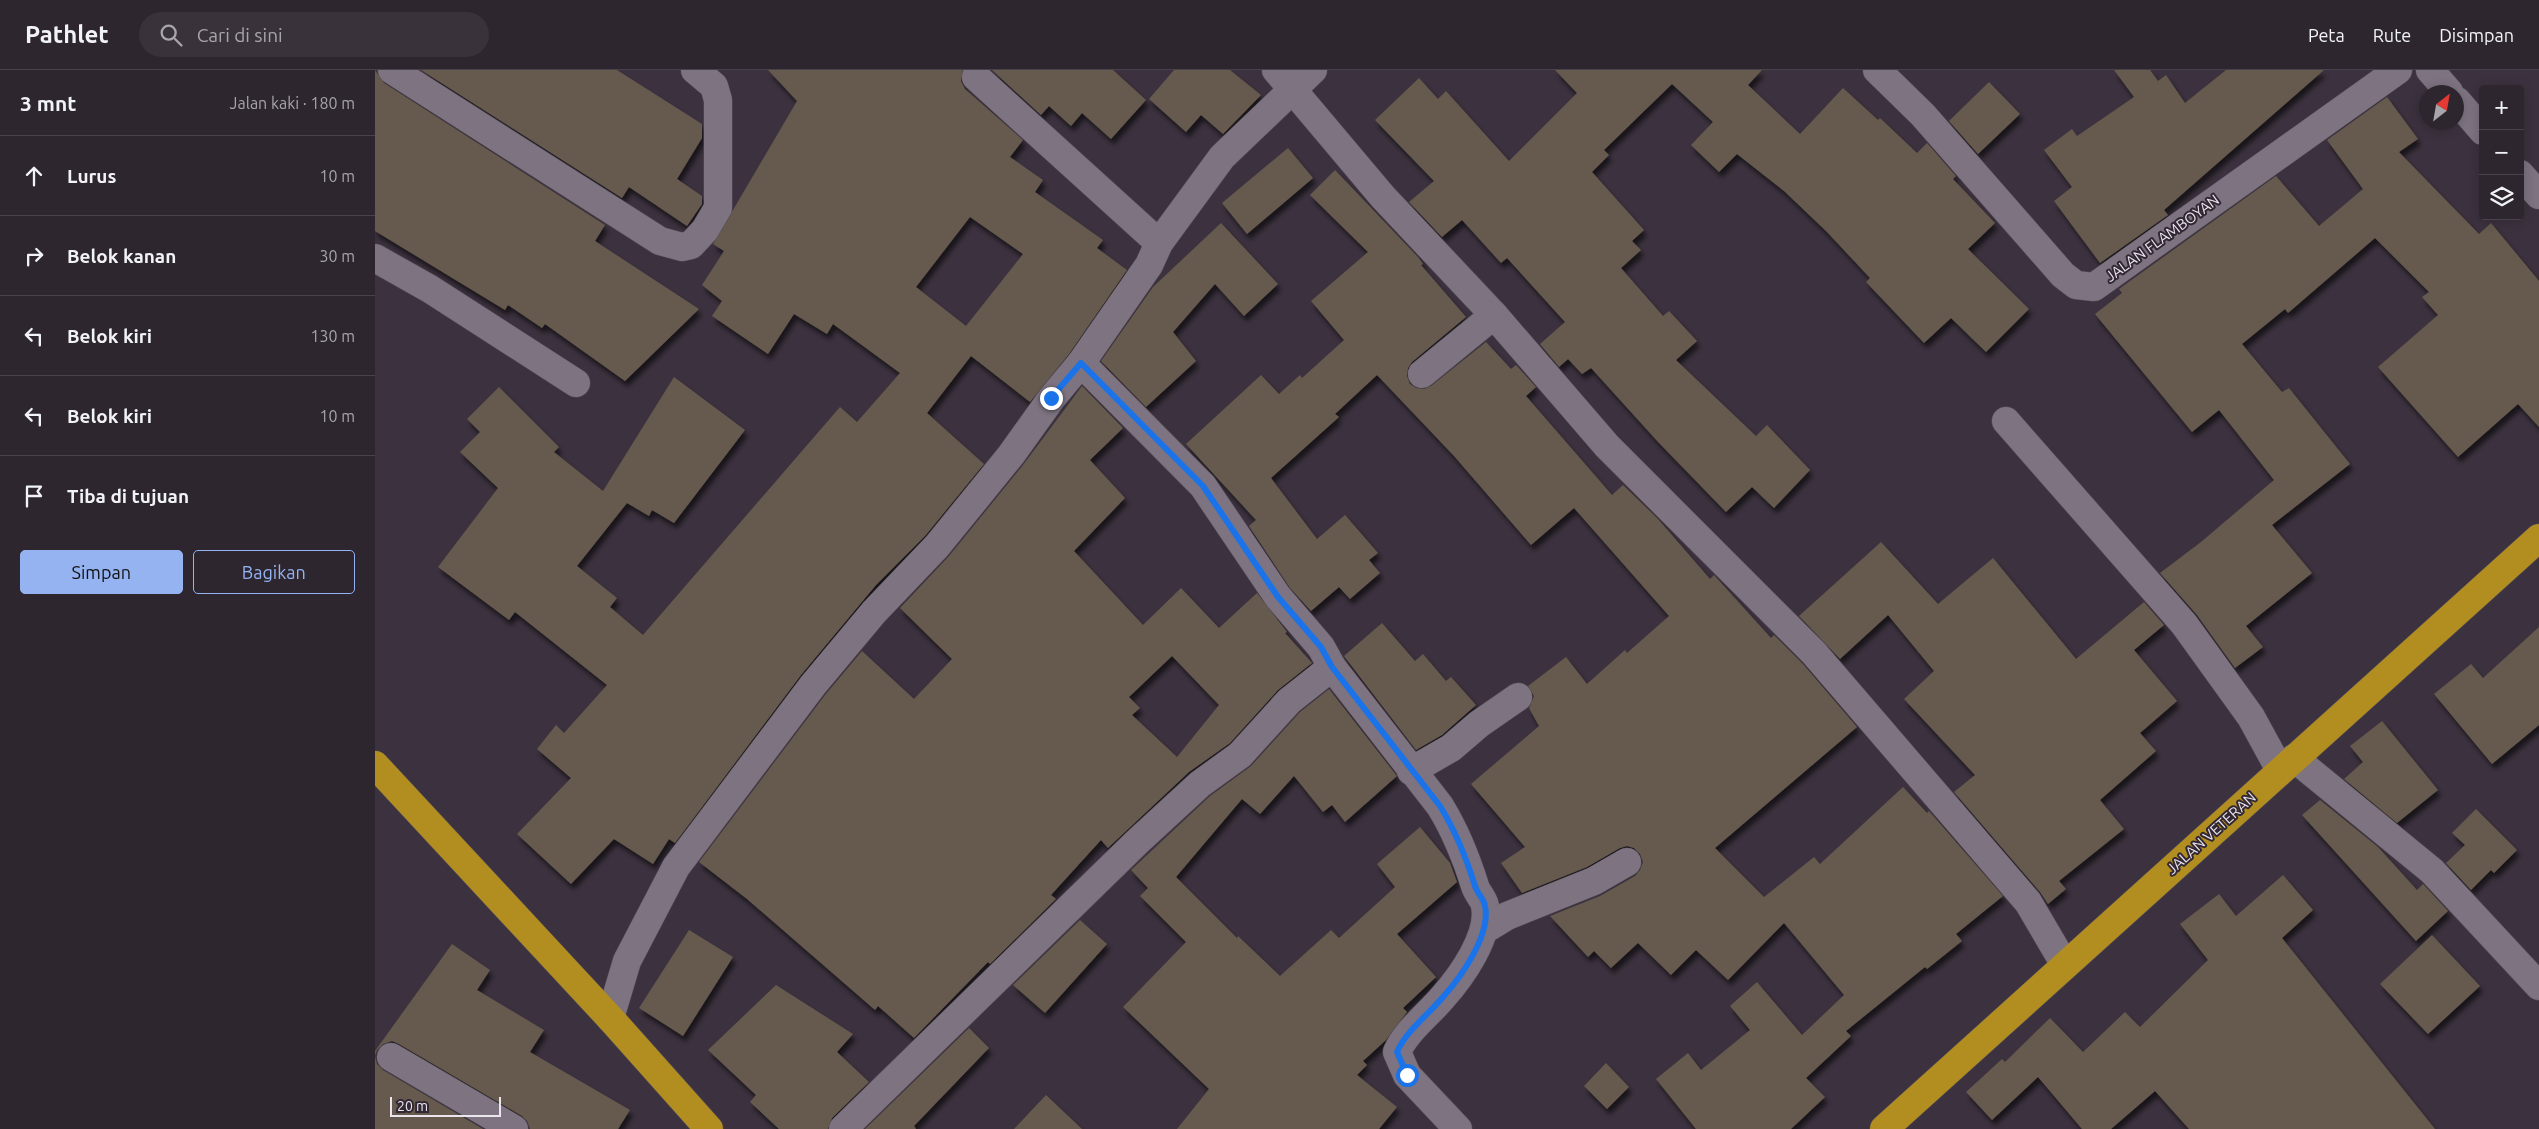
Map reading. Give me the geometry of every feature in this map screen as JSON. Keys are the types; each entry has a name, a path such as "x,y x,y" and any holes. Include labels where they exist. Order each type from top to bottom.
{"highway":[{"name":"JALAN VETERAN","path":"1884,1129 2539,538"},
{"path":"375,765 610,1018 709,1129"}],"street":[{"path":"392,70 660,241 682,247 691,244 705,230 718,208 718,100 714,86 695,70"},
{"path":"610,1018 627,961 676,867 813,685 875,612 943,538 1011,456 1051,398 1081,363 1149,266 1159,243 1222,157 1284,80 1313,70"},
{"name":"JALAN FLAMBOYAN","path":"1889,74 2063,275 2076,285 2094,287 2398,70"},
{"path":"2430,70 2443,85"},
{"path":"976,78 1159,243"},
{"path":"1284,80 1383,197 1494,315 1607,446 1814,653 2028,902 2065,965"},
{"path":"2464,109 2482,130"},
{"path":"2521,175 2539,195"},
{"path":"375,258 430,289 577,383"},
{"path":"1422,374 1494,315"},
{"path":"1081,363 1203,486 1278,597 1321,647 1332,667 1440,806 1454,829 1470,866 1475,888 1485,906 1483,930 1473,954 1444,996 1402,1042 1397,1052 1407,1075 1458,1129"},
{"path":"2006,421 2184,624 2287,764 2431,871 2539,986"},
{"path":"843,1129 1137,842 1200,784 1240,755 1289,701 1332,667"},
{"path":"1411,771 1451,748 1479,724 1518,697"},
{"path":"1483,930 1507,916 1594,880 1627,862"},
{"path":"391,1057 514,1129"}],"building":[{"path":"375,70 384,83 605,225 595,241 699,309 625,381 545,324 542,328 508,305 505,310 375,231"},
{"path":"421,70 617,70 702,124 702,138 677,179 702,196 702,204 687,226 629,187 622,198"},
{"path":"768,70 963,70 961,81 965,89 1023,140 1010,157 1043,180 1035,192 1103,240 1097,248 1127,270 1069,354 1030,402 971,356 927,413 984,464 925,536 876,585 801,675 675,843 669,839 653,864 614,839 571,884 517,834 571,778 537,749 556,725 564,733 607,685 515,612 509,620 438,567 498,488 460,452 480,432 467,419 499,387 559,447 554,452 603,491 674,377 745,430 674,523 652,510 649,516 627,503 577,566 617,598 610,607 643,635 840,407 857,422 900,373 833,324 827,334 794,314 768,354 712,316 722,301 702,285 724,251 713,244 797,101","holes":["970,217 1023,254 966,326 916,287"]},
{"path":"992,70 1113,70 1146,100 1111,139 1082,113 1071,126 1049,106 1041,115"},
{"path":"1174,70 1230,70 1261,95 1223,134 1201,115 1186,132 1149,99"},
{"path":"1555,70 1762,70 1748,85 1800,134 1843,88 1878,120 1880,118 1917,153 1927,143 1956,176 1953,179 1995,223 1968,249 2029,309 1986,352 1951,318 1924,343 1866,282 1870,278 1826,231 1784,191 1737,154 1719,172 1691,145 1713,122 1672,84 1604,150 1609,155 1592,172 1644,230 1632,241 1641,250 1621,268 1663,316 1669,311 1697,341 1676,360 1756,436 1767,425 1810,470 1774,508 1752,487 1726,512 1659,443 1591,368 1582,374 1568,359 1559,367 1540,344 1565,322 1507,258 1501,263 1462,220 1442,237 1409,202 1434,181 1375,120 1419,78 1438,99 1446,91 1509,161 1577,93"},
{"path":"2114,70 2150,70 2158,81 2166,75 2185,103 2226,70 2324,70 2164,210 2168,215 2100,263 2054,201 2072,187 2044,150 2072,129 2077,136 2134,97"},
{"path":"1989,82 2020,114 1978,154 1949,121"},
{"path":"2387,97 2418,139 2399,152 2479,234 2491,223 2539,281 2539,427 2518,404 2458,457 2378,367 2438,315 2422,297 2429,292 2375,238 2288,313 2285,309 2242,344 2282,392 2289,388 2350,464 2272,525 2312,573 2246,626 2263,647 2235,668 2197,615 2160,573 2201,542 2274,480 2219,410 2192,432 2095,314 2122,293 2119,289 2276,176 2319,226 2363,189 2327,140"},
{"path":"1288,148 1313,178 1247,234 1222,203"},
{"path":"1335,170 1418,257 1423,264 1421,265 1466,317 1412,362 1408,368 1407,376 1410,384 1416,388 1424,389 1431,386 1486,342 1511,369 1516,365 1536,387 1526,396 1612,495 1623,485 1658,519 1710,579 1714,575 1771,638 1774,635 1803,664 1857,727 1715,848 1764,897 1814,857 1820,864 1903,787 1927,813 1929,811 2003,896 1956,934 1962,941 1927,969 1925,967 1846,1031 1851,1036 1806,1078 1825,1097 1791,1129 1696,1129 1656,1079 1688,1053 1701,1070 1750,1030 1730,1006 1757,982 1802,1035 1844,995 1784,923 1728,980 1696,950 1671,975 1638,943 1611,968 1594,951 1588,957 1550,916 1600,896 1635,876 1643,862 1640,854 1634,848 1627,846 1620,848 1587,867 1522,893 1501,863 1525,847 1471,784 1539,726 1529,708 1534,696 1528,686 1566,657 1587,684 1625,650 1627,653 1669,616 1574,508 1531,545 1454,456 1377,375 1335,414 1339,417 1271,478 1317,539 1345,515 1378,553 1369,560 1380,573 1350,599 1339,587 1311,611 1290,588 1249,526 1256,520 1186,444 1261,375 1279,394 1300,375 1302,378 1344,340 1311,301 1368,252 1310,195"},
{"path":"1221,223 1278,284 1244,316 1215,284 1173,332 1196,361 1146,407 1101,361 1153,287"},
{"path":"1082,386 1123,428 1090,460 1125,498 1074,551 1143,625 1181,588 1219,628 1257,593 1287,632 1285,633 1312,663 1278,690 1230,743 1189,772 1108,848 1101,840 1051,895 1056,899 990,964 988,962 914,1038 878,1006 875,1010 747,899 699,862 825,695 862,651 914,699 952,659 900,608 949,556 1023,465","holes":["1172,656 1219,705 1177,757 1132,715 1140,708 1129,697"]},
{"path":"1881,542 1938,604 1993,558 2076,659 2144,602 2164,625 2134,650 2177,701 2140,733 2156,751 2100,800 2124,829 2059,881 2066,889 2048,904 2040,892 1954,792 1975,775 1904,699 1934,671 1888,615 1840,659 1799,616"},
{"path":"1382,623 1415,661 1423,654 1446,681 1451,677 1476,705 1442,735 1416,750 1344,656"},
{"path":"2539,627 2539,725 2492,764 2434,694 2471,664 2483,678"},
{"path":"1329,689 1397,776 1345,822 1332,805 1323,812 1294,776 1260,814 1242,799 1176,877 1237,938 1238,936 1280,976 1331,930 1339,938 1395,887 1377,864 1420,827 1450,863 1457,882 1397,934 1436,977 1403,1008 1407,1012 1386,1040 1363,1061 1367,1065 1357,1075 1397,1107 1379,1129 1177,1129 1209,1089 1123,1007 1186,942 1140,896 1148,888 1131,870 1210,796 1251,766 1300,712"},
{"path":"2382,721 2438,790 2397,823 2344,779 2363,762 2350,746"},
{"path":"2320,800 2378,847 2417,890 2423,884 2448,911 2416,941 2302,815"},
{"path":"2476,809 2517,850 2494,873 2491,870 2471,890 2446,863 2465,845 2452,833"},
{"path":"2283,875 2313,910 2282,938 2435,1129 2189,1129 2155,1091 2111,1129 2082,1129 2038,1077 1992,1120 1966,1092 2002,1059 2005,1062 2050,1018 2083,1052 2125,1012 2140,1027 2208,960 2180,924 2219,894 2236,916"},
{"path":"1080,920 1107,944 1045,1013 1013,985"},
{"path":"689,930 733,957 683,1036 639,1008"},
{"path":"2432,935 2480,986 2428,1034 2380,984"},
{"path":"452,944 490,970 477,990 544,1030 530,1052 630,1110 618,1129 530,1129 527,1121 522,1116 399,1044 392,1041 383,1044 377,1050 375,1056 375,1051"},
{"path":"776,985 853,1034 837,1052 869,1082 832,1118 828,1129 779,1129 750,1102 756,1095 708,1050"},
{"path":"969,1028 989,1048 914,1126 916,1129 865,1129"},
{"path":"375,1056 377,1064 383,1070 483,1129 375,1129"},
{"path":"1606,1063 1629,1087 1607,1109 1584,1086"},
{"path":"1046,1095 1082,1129 1014,1129"}],"route":[{"path":"1051,398 1081,363 1203,486 1278,597 1321,647 1332,667 1440,806 1454,829 1470,866 1475,888 1485,906 1483,930 1473,954 1444,996 1402,1042 1397,1052 1407,1075"}]}
